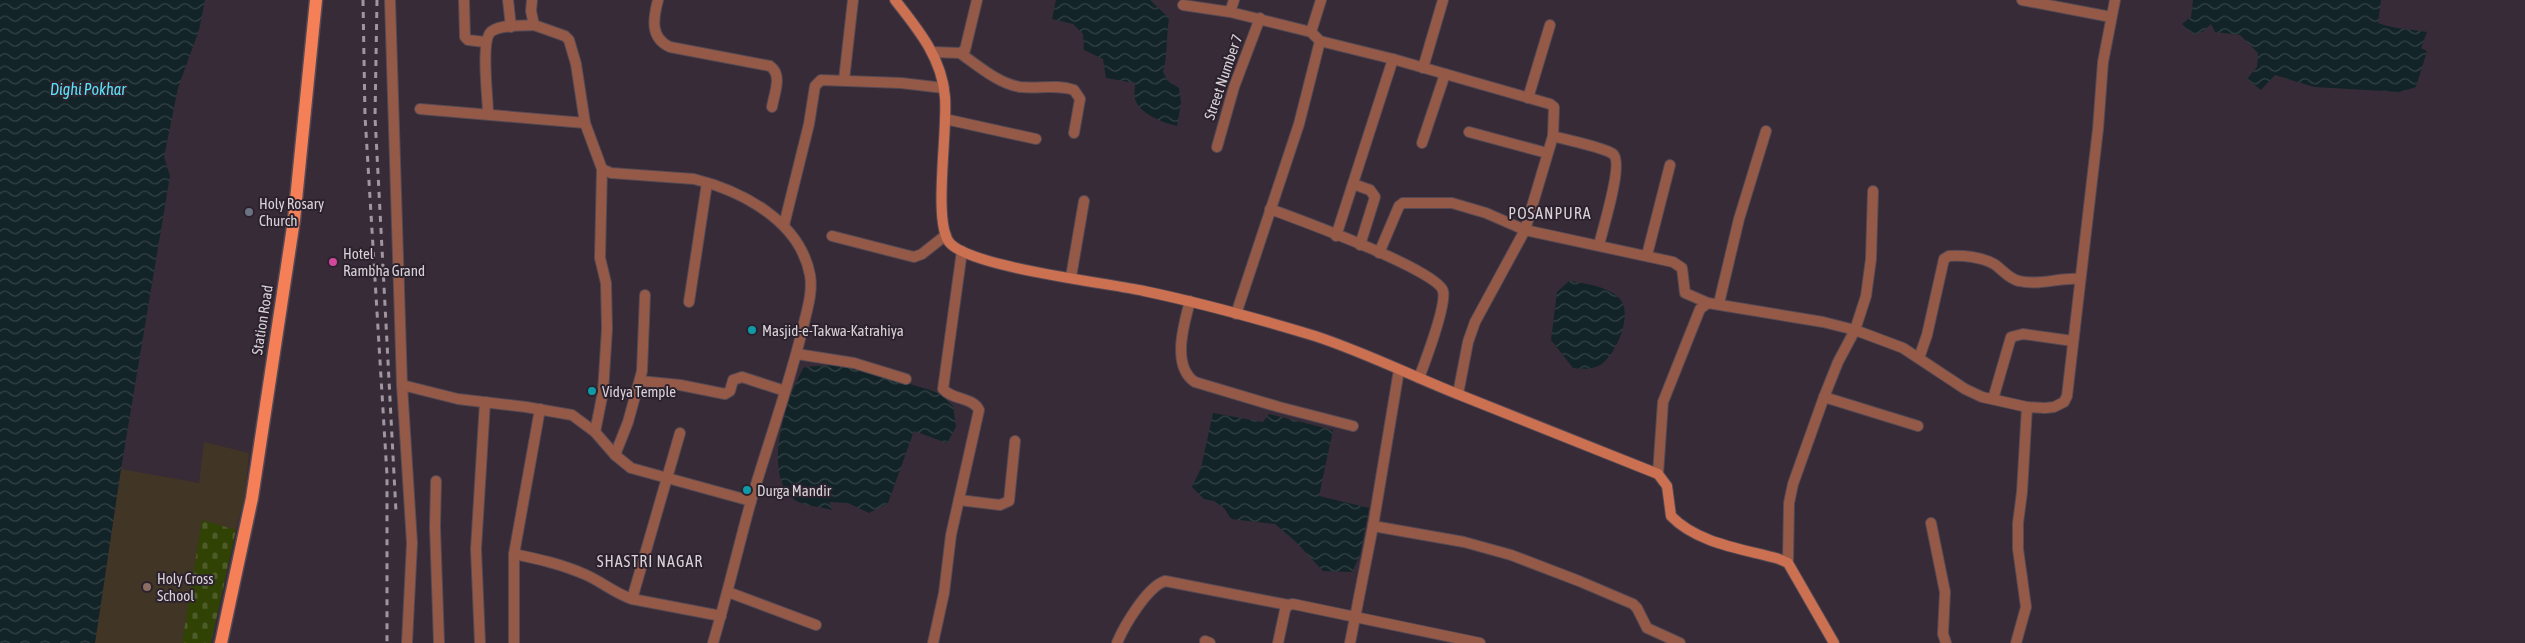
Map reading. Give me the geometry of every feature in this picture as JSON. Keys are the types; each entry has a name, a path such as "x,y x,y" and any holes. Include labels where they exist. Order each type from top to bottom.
{"main road":[{"name":"Station Road","path":"222,643 252,498 294,220 316,0"},
{"path":"895,0 924,36 932,52 944,88 945,119 941,214 950,243 962,252 992,261 1190,301 1317,337 1658,474 1667,486 1672,516 1688,530 1716,542 1779,558 1788,563 1834,643"}],"street":[{"path":"390,0 402,385 412,543 407,643"},
{"path":"464,0 464,37 468,40 485,42"},
{"path":"508,0 511,27"},
{"path":"532,0 531,11 534,25"},
{"path":"658,0 655,28 656,37 661,43 670,47 770,66 776,70 778,76 772,107"},
{"path":"844,80 853,0"},
{"path":"960,53 968,46 977,0"},
{"path":"1230,12 1234,0"},
{"path":"1311,32 1321,0"},
{"path":"1423,68 1443,0"},
{"path":"2022,0 2111,17"},
{"path":"1379,253 1399,206 1408,202 1443,202 1461,205 1525,230 1647,255 1679,264 1682,268 1685,293 1708,303 1719,303 1855,330 1904,348 1965,389 1993,399 2027,407 2054,407 2064,402 2067,396 2103,62 2115,0"},
{"path":"1183,6 1260,18 1311,32 1320,41 1394,59 1550,104 1554,108 1553,136 1525,230 1475,322 1468,342 1458,394"},
{"name":"Street Number 7","path":"1217,147 1234,87 1260,18"},
{"path":"488,113 485,42 490,32 511,27 534,25 565,36 570,40 576,64 585,123 602,169 600,258 606,284 607,329 603,392 595,432"},
{"path":"1528,98 1550,25"},
{"path":"1236,314 1299,124 1320,41"},
{"path":"932,52 960,53 988,72 1018,87 1047,86 1074,90 1080,99 1074,133"},
{"path":"1336,236 1394,59"},
{"path":"1422,143 1445,74"},
{"path":"784,225 810,124 816,86 821,80 944,88"},
{"path":"420,109 488,113 585,123"},
{"path":"945,119 1036,139"},
{"path":"1719,303 1739,219 1766,131"},
{"path":"1469,132 1547,154"},
{"path":"1553,136 1613,154 1616,159 1616,175 1599,245"},
{"path":"1647,255 1670,165"},
{"path":"602,169 611,173 694,179 754,203 784,225 801,249 810,275 810,293 797,354 751,501 713,643"},
{"path":"689,302 707,183"},
{"path":"1353,184 1370,190 1375,197 1360,245"},
{"path":"1788,563 1788,503 1793,484 1824,397 1838,362 1855,330 1866,296 1871,259 1873,191"},
{"path":"1071,277 1084,201"},
{"path":"1270,209 1379,253 1431,277 1443,290 1443,304 1419,378"},
{"path":"832,236 914,257 922,254 946,235"},
{"path":"934,643 944,593 951,535 979,410 973,402 947,394 943,389 962,252"},
{"path":"1919,358 1932,317 1944,259 1949,256 1987,261 2016,281 2036,283 2066,278 2080,279"},
{"path":"615,455 640,381 645,295"},
{"path":"1190,301 1182,331 1183,362 1189,378 1195,382 1279,407 1353,426"},
{"path":"1658,474 1663,402 1700,309 1708,303"},
{"path":"1993,399 2011,337 2023,334 2074,341"},
{"path":"797,354 854,363 906,379"},
{"path":"1350,643 1373,526 1399,370"},
{"path":"640,381 680,385 725,394 730,391 733,380 742,378 785,391"},
{"path":"402,385 458,399 572,415 595,432 615,455 630,468 751,501"},
{"path":"1824,397 1918,426"},
{"path":"480,643 476,549 485,402"},
{"path":"2016,643 2026,607 2018,548 2018,523 2022,492 2027,407"},
{"path":"514,643 514,554 540,409"},
{"path":"632,599 680,433"},
{"path":"959,500 1000,505 1009,501 1015,441"},
{"path":"436,481 435,527 439,643"},
{"path":"1930,523 1945,592 1943,634 1946,643"},
{"path":"1373,526 1464,542 1539,565 1633,604 1638,608 1647,628 1680,643"},
{"path":"514,554 552,562 585,574 621,596 721,616"},
{"path":"1117,643 1127,623 1151,590 1164,581 1288,605 1293,604 1480,643"},
{"path":"728,592 816,625"},
{"path":"1278,643 1285,610 1288,605"}],"shaded area":[{"name":"Holy Cross School","path":"204,442 249,453 245,496 236,530 202,521 182,643 95,643 121,469 199,483"}],"green space":[{"path":"202,520 236,530 211,643 182,643"}],"water":[{"name":"Dighi Pokhar","path":"0,0 205,0 199,30 178,88 164,157 170,176 121,469 95,643 0,643"},
{"path":"1056,0 1150,0 1169,18 1166,59 1163,72 1168,81 1179,88 1181,103 1177,126 1159,120 1141,109 1135,99 1135,83 1106,78 1103,59 1084,50 1083,34 1073,24 1052,19"},
{"path":"2193,0 2381,0 2378,23 2396,28 2427,32 2421,48 2427,51 2416,87 2400,92 2314,87 2275,75 2261,90 2247,79 2257,67 2258,53 2240,35 2215,32 2211,24 2202,32 2193,34 2182,24 2191,17"},
{"path":"1569,281 1596,286 1610,291 1620,299 1624,306 1624,323 1618,342 1603,363 1593,368 1573,368 1551,340 1557,292"},
{"path":"833,365 851,367 927,389 940,394 953,406 956,427 947,443 914,431 888,503 869,513 848,503 829,502 832,510 799,502 785,489 779,473 780,435 784,415 797,380 804,367"},
{"path":"1213,413 1263,422 1269,414 1333,430 1319,496 1369,508 1360,555 1352,572 1323,571 1295,541 1275,524 1231,519 1224,508 1214,501 1204,499 1192,487 1201,468"}],"railway":[{"path":"363,0 365,116 387,475 387,643"},
{"path":"377,0 375,117 396,512"}],"place":[{"name":"Holy Rosary Church","path":"249,212"},
{"name":"Hotel Rambha Grand","path":"333,262"},
{"name":"Masjid-e-Takwa-Katrahiya","path":"752,330"},
{"name":"Vidya Temple","path":"592,391"},
{"name":"Durga Mandir","path":"747,490"},
{"name":"Holy Cross School","path":"147,587"}],"district":[{"name":"POSANPURA","path":"1550,213"},
{"name":"SHASTRI NAGAR","path":"650,561"}]}
